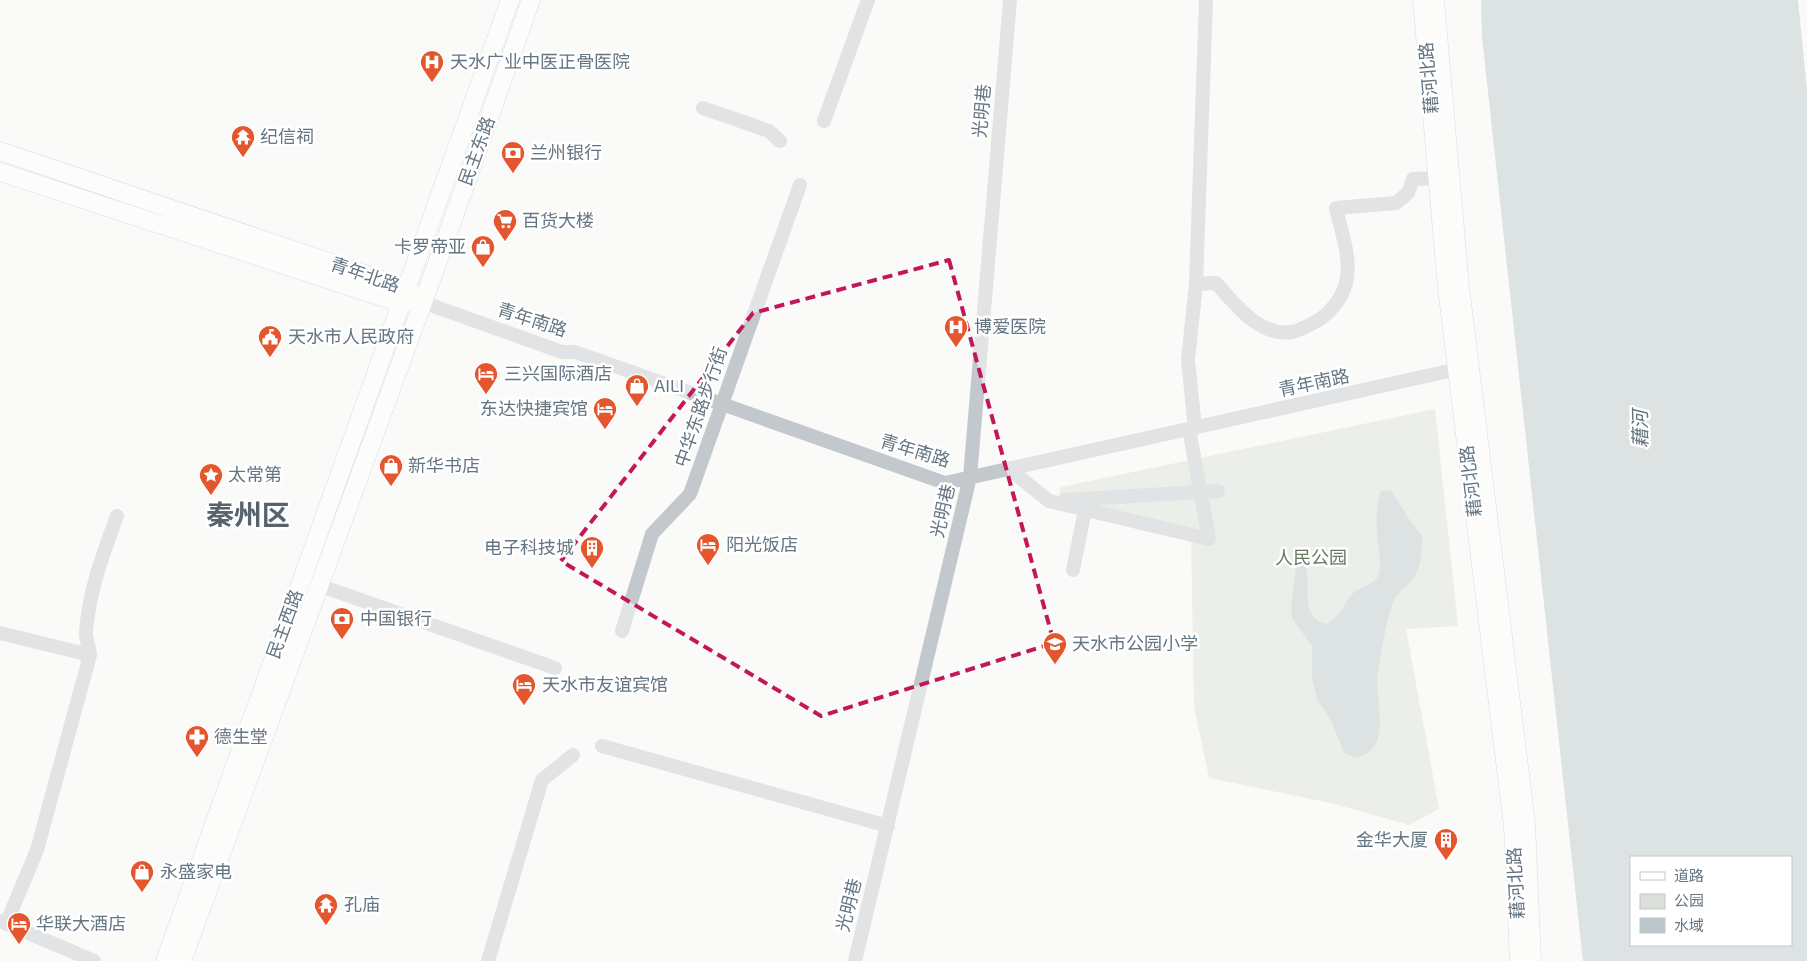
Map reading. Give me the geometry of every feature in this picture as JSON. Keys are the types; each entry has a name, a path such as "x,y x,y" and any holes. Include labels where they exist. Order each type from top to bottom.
{"main road":[{"name":"民主东路","path":"403,296 510,0"},
{"name":"民主东路","path":"422,302 530,0"},
{"name":"藉河北路","path":"1422,0 1447,288 1464,368 1526,824 1532,961"},
{"name":"藉河北路","path":"1435,0 1460,287 1464,368 1513,826 1519,961"},
{"name":"青年北路","path":"0,150 403,296"},
{"name":"青年北路","path":"0,172 422,302"},
{"name":"民主西路","path":"165,961 403,296"},
{"name":"民主西路","path":"182,961 422,302"}],"street":[{"path":"824,121 868,0"},
{"name":"光明巷","path":"855,961 970,477 1010,0"},
{"path":"1008,468 1049,501 1210,539 1200,492 1192,428 1188,360 1196,284 1206,0"},
{"path":"703,108 769,131 780,141"},
{"path":"1196,284 1216,283 1246,317 1269,330 1293,332 1326,314 1333,308 1346,283 1348,264 1336,208 1396,203 1408,193 1414,179 1437,178"},
{"name":"中华东路步行街","path":"622,631 652,534 690,494 800,185"},
{"name":"青年南路","path":"422,302 562,352 575,352 945,483 1464,368"},
{"path":"1049,501 1218,491"},
{"path":"1073,570 1086,510"},
{"path":"94,961 3,923 37,850 90,655 90,648 85,635 93,582 117,516"},
{"path":"318,585 555,668"},
{"path":"0,633 90,655"},
{"path":"602,746 888,826"},
{"path":"488,961 542,780 573,755"}],"highlighted area":[{"path":"949,260 1054,643 821,716 561,561 753,313"}],"green space":[{"name":"人民公园","path":"1435,409 1458,626 1406,629 1439,809 1409,825 1335,804 1209,778 1194,707 1191,533 1057,501 1061,487"}],"water":[{"name":"藉河","path":"1481,0 1798,0 1807,91 1807,961 1583,961 1482,37"},
{"path":"1391,490 1422,536 1421,555 1417,573 1394,600 1386,626 1377,682 1380,721 1376,744 1369,752 1357,758 1344,753 1330,718 1317,699 1312,677 1312,646 1292,618 1291,607 1296,566 1302,559 1306,568 1308,605 1311,613 1326,624 1335,618 1353,593 1373,582 1378,576 1380,560 1377,538 1377,506 1381,491"}],"place":[{"name":"天水广业中医正骨医院","path":"432,83"},
{"name":"纪信祠","path":"243,158"},
{"name":"兰州银行","path":"513,174"},
{"name":"百货大楼","path":"505,242"},
{"name":"卡罗帝亚","path":"483,268"},
{"name":"博爱医院","path":"956,348"},
{"name":"天水市人民政府","path":"270,358"},
{"name":"三兴国际酒店","path":"486,395"},
{"name":"AILI","path":"637,407"},
{"name":"东达快捷宾馆","path":"605,430"},
{"name":"新华书店","path":"391,487"},
{"name":"太常第","path":"211,496"},
{"name":"阳光饭店","path":"708,566"},
{"name":"电子科技城","path":"592,569"},
{"name":"中国银行","path":"342,640"},
{"name":"天水市公园小学","path":"1055,665"},
{"name":"天水市友谊宾馆","path":"524,706"},
{"name":"德生堂","path":"197,758"},
{"name":"金华大厦","path":"1446,861"},
{"name":"永盛家电","path":"142,893"},
{"name":"孔庙","path":"326,926"},
{"name":"华联大酒店","path":"19,945"}],"district":[{"name":"秦州区","path":"248,515"}]}
